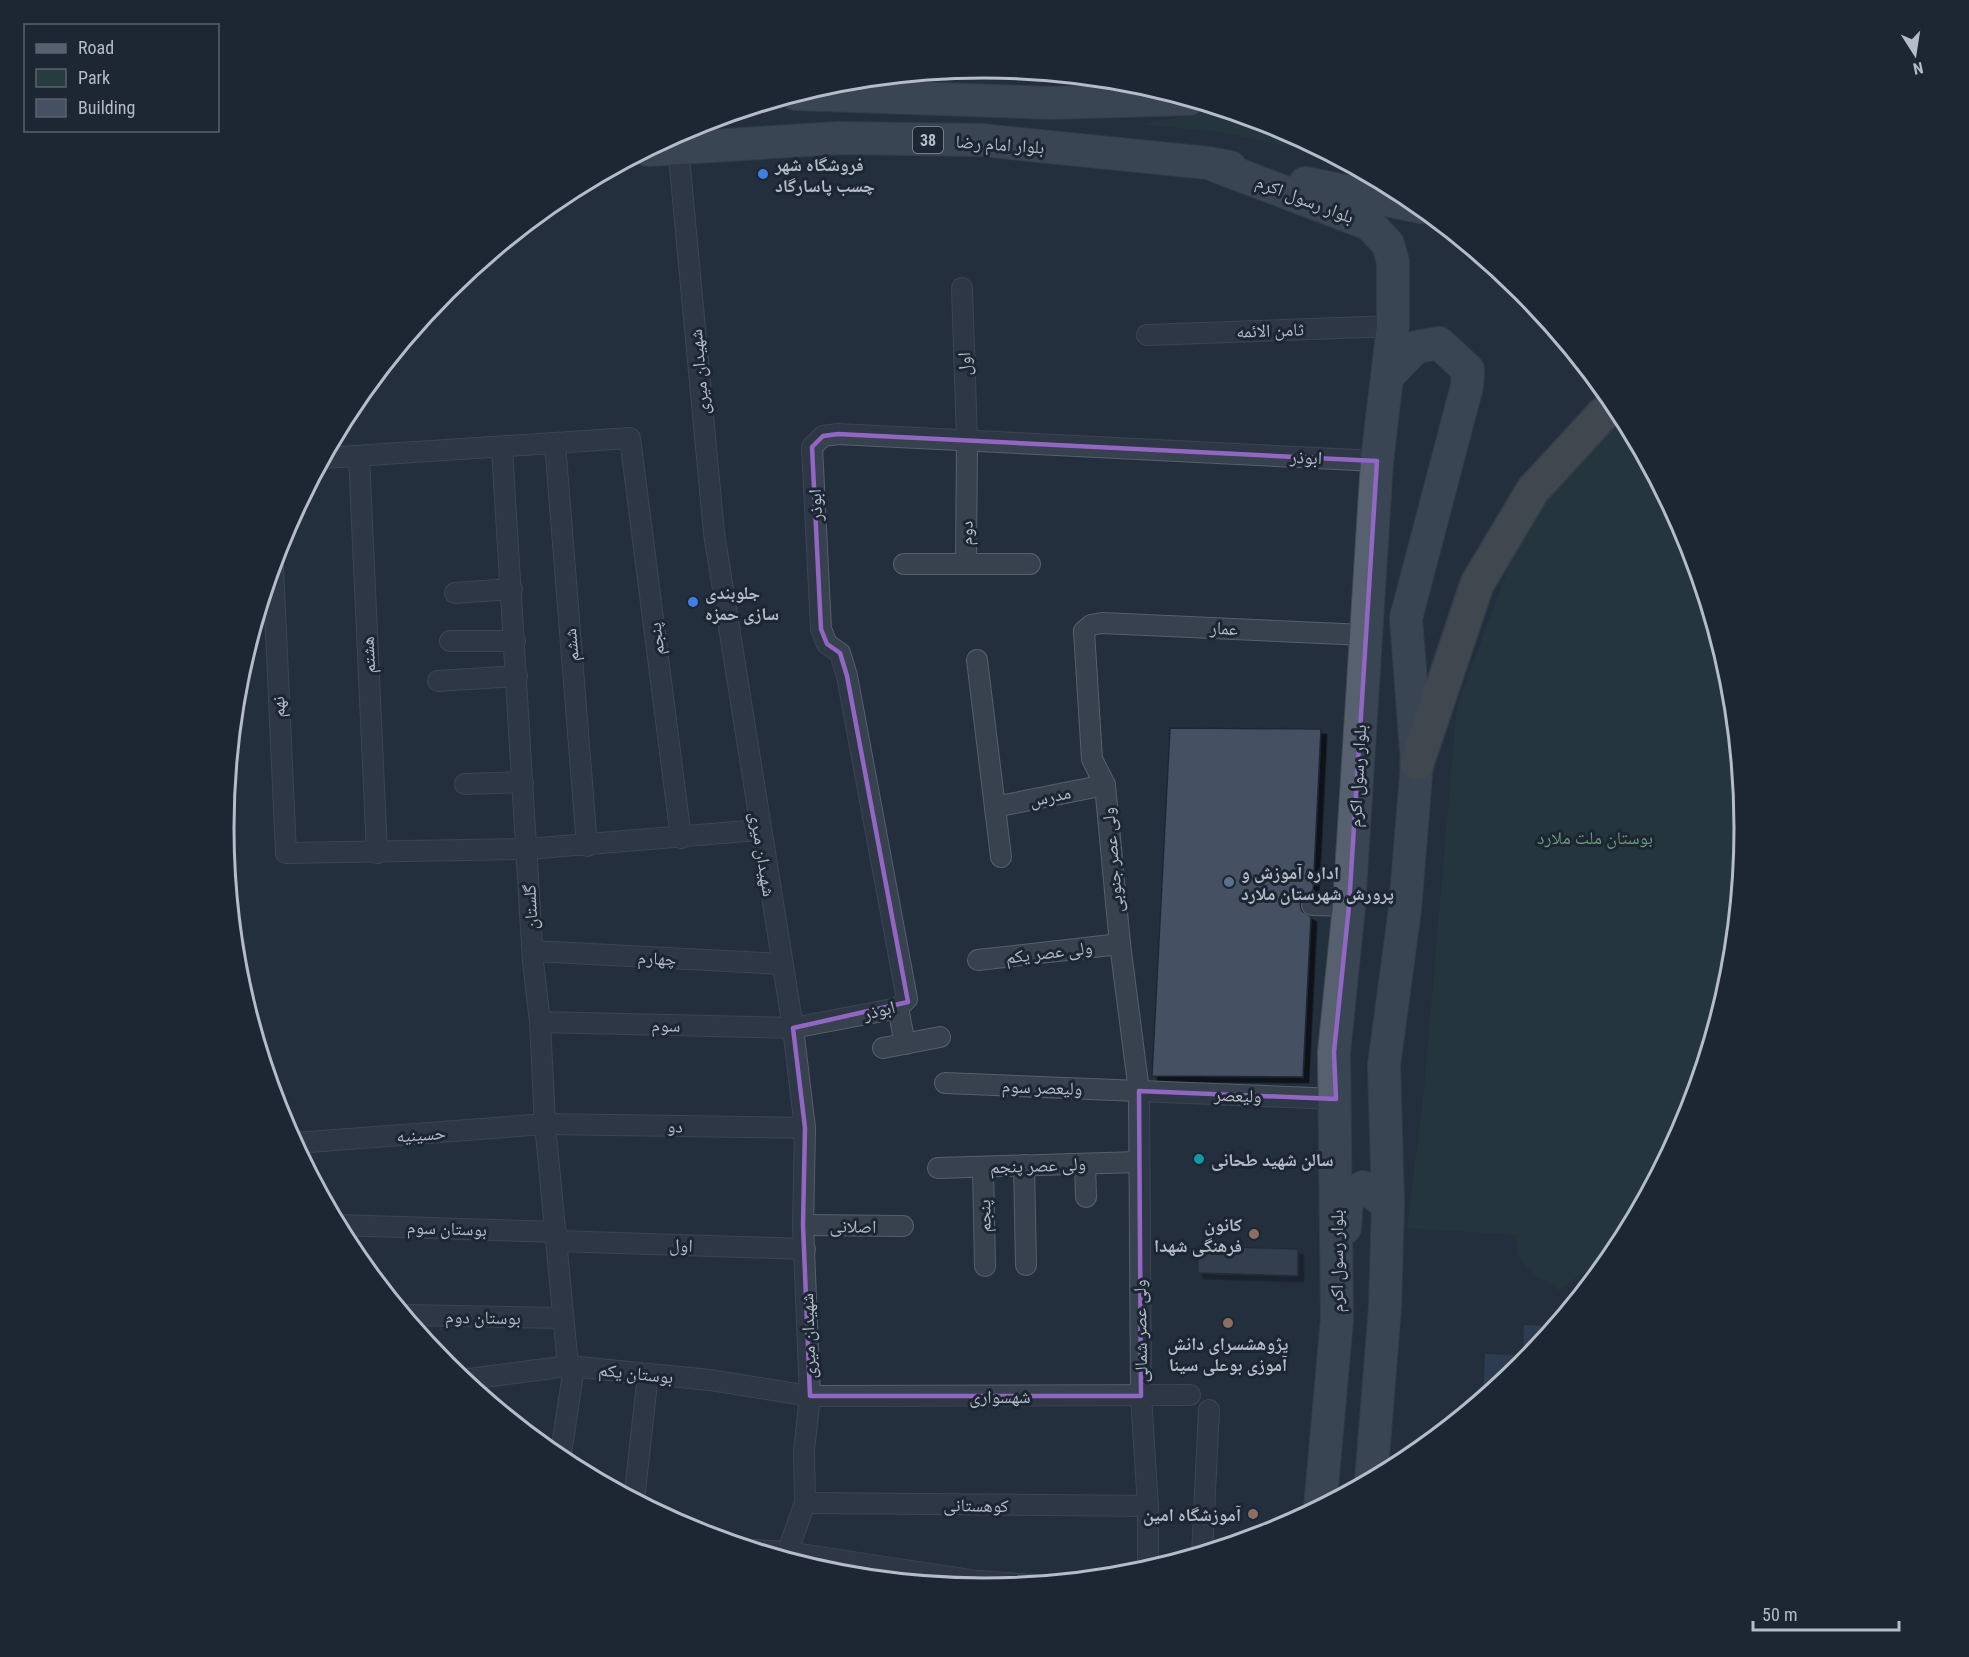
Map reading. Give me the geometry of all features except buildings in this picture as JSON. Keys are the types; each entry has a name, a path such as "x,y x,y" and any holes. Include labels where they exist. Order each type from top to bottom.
{"highway":[{"path":"1417,763 1477,584 1533,490 1608,410"}],"main road":[{"path":"826,95 1051,103 1162,100"},
{"name":"بلوار امام رضا","path":"669,148 839,138 981,140 1208,163"},
{"name":"38","path":"1208,163 1398,202"},
{"name":"بلوار رسول اکرم","path":"1208,163 1369,224 1388,244 1393,262 1393,326 1377,461 1349,906 1334,1052 1337,1319 1321,1499"},
{"path":"1372,1471 1385,1307 1388,1204 1384,1065 1405,909 1417,763 1406,618 1467,386 1468,370 1439,343 1416,347 1389,375"},
{"path":"1334,1052 1346,1066 1361,1072 1384,1065"},
{"path":"1337,1319 1347,1199 1363,1187 1388,1204"}],"street":[{"name":"شهیدان میری","path":"663,150 714,533 759,830 793,1028 805,1128 803,1225 810,1396 804,1452 805,1503 787,1552"},
{"name":"اول","path":"962,288 967,440"},
{"name":"ثامن الائمه","path":"1147,335 1393,326"},
{"name":"ابوذر","path":"793,1028 898,1008 907,999 847,676 840,652 827,644 821,629 812,447 823,436 838,434 1377,461"},
{"name":"پنجم","path":"555,443 626,436 632,441 681,838"},
{"name":"دوم","path":"904,564 966,564 967,440"},
{"path":"333,458 555,443"},
{"name":"ششم","path":"555,443 587,846"},
{"name":"گلستان","path":"502,448 545,1125 562,1318 571,1366 561,1448"},
{"name":"هشتم","path":"359,456 377,853"},
{"path":"966,564 1030,564"},
{"name":"نهم","path":"274,588 284,848 290,855 377,853"},
{"path":"455,593 512,589"},
{"name":"عمار","path":"1084,631 1091,625 1102,623 1365,635"},
{"name":"ولی عصر جنوبی","path":"1084,631 1092,759 1106,784 1120,944 1139,1090"},
{"path":"450,641 515,640"},
{"path":"977,660 1001,857"},
{"path":"438,681 517,675"},
{"path":"465,784 523,782"},
{"name":"مدرس","path":"995,807 1106,784"},
{"path":"377,853 587,846 759,830"},
{"path":"1312,904 1349,906"},
{"name":"ولی عصر یکم","path":"978,960 1120,944"},
{"name":"چهارم","path":"533,951 781,964"},
{"path":"898,1008 905,1044"},
{"name":"سوم","path":"540,1022 793,1028"},
{"path":"883,1048 940,1037"},
{"name":"ولیعصر سوم","path":"945,1083 1139,1090"},
{"name":"ولیعصر","path":"1139,1090 1336,1099"},
{"name":"ولی عصر شمالی","path":"1139,1090 1141,1396 1148,1506 1148,1561"},
{"name":"دو","path":"545,1125 805,1128"},
{"name":"حسینیه","path":"303,1142 545,1125"},
{"name":"ولی عصر پنجم","path":"938,1168 1138,1162"},
{"path":"1085,1164 1086,1197"},
{"path":"1024,1165 1026,1265"},
{"name":"پنجم","path":"983,1167 985,1266"},
{"name":"اصلانی","path":"803,1225 903,1226"},
{"name":"بوستان سوم","path":"349,1226 556,1236"},
{"name":"اول","path":"556,1236 805,1249"},
{"name":"بوستان دوم","path":"414,1316 562,1318"},
{"name":"بوستان یکم","path":"478,1382 571,1366 710,1380 810,1396"},
{"path":"635,1492 648,1374"},
{"name":"شهسواری","path":"810,1396 1190,1395"},
{"path":"1202,1546 1209,1410"},
{"name":"کوهستانی","path":"805,1503 1148,1506"},
{"path":"827,1562 911,1575"}],"highlighted area":[{"path":"838,434 1377,461 1349,906 1334,1052 1336,1099 1139,1091 1141,1396 810,1396 803,1225 805,1128 793,1028 908,1002 847,676 840,653 827,644 821,629 812,447 823,436"}],"green space":[{"path":"1208,113 1272,135 1303,149 1220,132 1140,124"},
{"name":"بوستان ملت ملارد","path":"1614,420 1658,497 1678,541 1695,587 1721,682 1729,731 1735,828 1729,926 1721,975 1695,1070 1678,1116 1658,1160 1609,1245 1594,1266 1558,1290 1534,1274 1523,1263 1519,1256 1516,1235 1407,1228 1423,1101 1457,706 1519,540 1582,447"}],"water":[{"path":"1524,1325 1541,1326 1541,1331 1523,1350"},
{"path":"1485,1354 1513,1355 1513,1361 1483,1389"}],"place":[{"name":"فروشگاه شهر چسب پاسارگاد","path":"763,174"},
{"name":"جلوبندی سازی حمزه","path":"693,602"},
{"name":"اداره آموزش و پرورش شهرستان ملارد","path":"1229,882"},
{"name":"سالن شهید طحانی","path":"1199,1159"},
{"name":"کانون فرهنگی شهدا","path":"1254,1234"},
{"name":"پژوهشسرای دانش آموزی بوعلی سینا","path":"1228,1323"},
{"name":"آموزشگاه امین","path":"1253,1514"}]}
